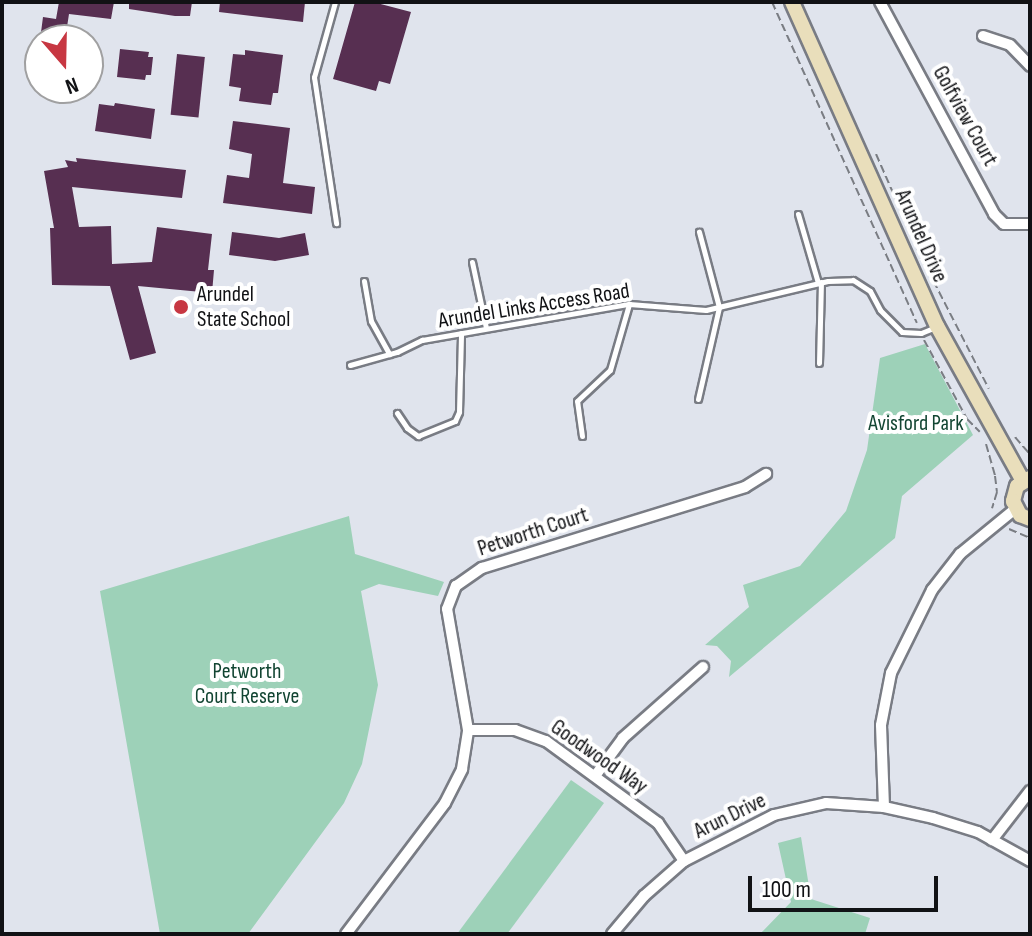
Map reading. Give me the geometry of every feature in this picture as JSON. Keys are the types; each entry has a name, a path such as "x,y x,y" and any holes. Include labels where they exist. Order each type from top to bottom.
{"main road":[{"name":"Arundel Drive","path":"792,2 937,326 1026,480"},
{"path":"1026,480 1014,493 1015,509 1030,519"}],"street":[{"name":"Golfview Court","path":"880,2 994,214 1004,224 1030,224"},
{"path":"983,36 1010,45 1030,66"},
{"name":"Petworth Court","path":"346,934 445,803 462,769 468,730 447,609 456,586 482,568 745,487 766,474"},
{"path":"884,807 881,725 891,673 901,649 932,590 960,554 1015,509"},
{"path":"595,776 623,738 703,667"},
{"name":"Goodwood Way","path":"468,730 515,730 546,741 658,823 684,861"},
{"path":"992,840 1030,791"},
{"name":"Arun Drive","path":"612,934 644,896 684,861 774,815 826,803 884,807 933,818 992,840 1030,861"}],"lane":[{"path":"335,2 314,77 336,223"},
{"path":"798,214 819,282 819,363"},
{"path":"698,399 719,307 699,232"},
{"path":"472,262 486,328"},
{"name":"Arundel Links Access Road","path":"350,365 389,354 422,340 486,328 629,304 706,310 819,282 853,280 870,291 880,310 902,332 921,333"},
{"path":"364,281 371,321 389,354"},
{"path":"582,436 577,401 610,370 629,304"},
{"path":"921,333 937,326"},
{"path":"397,413 407,428 418,436 448,427 455,421 459,412 461,333"}],"path":[{"path":"772,2 921,333 967,419 981,433"},
{"path":"872,146 915,248 992,395"},
{"path":"977,422 995,476 997,492 992,508"},
{"path":"1014,434 1030,454"},
{"path":"1009,529 1030,538"}],"green space":[{"name":"Avisford Park","path":"925,344 973,435 902,496 895,538 729,677 731,661 717,646 705,645 749,607 743,585 800,566 846,511 867,450 880,358"},
{"name":"Petworth Court Reserve","path":"349,516 355,554 444,582 438,596 379,584 361,591 378,685 362,764 344,803 248,934 160,934 100,591"},
{"path":"571,780 604,803 507,934 457,934"},
{"path":"801,837 811,899 870,918 865,934 760,934 791,902 778,843"}],"building":[{"path":"59,2 114,2 111,19 69,14 67,24 42,24 43,17 56,19"},
{"path":"129,2 192,2 190,16 175,16 129,9"},
{"path":"220,2 305,2 303,22 219,12"},
{"path":"355,2 373,2 411,12 390,84 379,81 376,91 333,79"},
{"path":"120,49 149,52 148,57 153,57 151,75 146,75 145,80 117,77"},
{"path":"245,50 283,55 278,93 273,93 271,105 239,101 241,88 229,86 233,54 245,55"},
{"path":"177,54 205,57 198,118 171,115"},
{"path":"115,103 155,109 151,139 95,131 99,104 114,106"},
{"path":"233,121 290,128 283,183 315,187 312,214 223,203 227,175 249,178 252,154 229,149"},
{"path":"76,158 186,170 182,198 72,187 79,227 111,226 112,264 152,262 157,227 212,234 208,270 214,270 212,293 138,286 156,353 130,360 110,286 52,285 50,228 54,228 44,171 68,167 65,160 77,162"},
{"path":"232,232 279,238 305,233 309,255 275,261 229,255"}],"place":[{"name":"Arundel State School","path":"181,307"}]}
